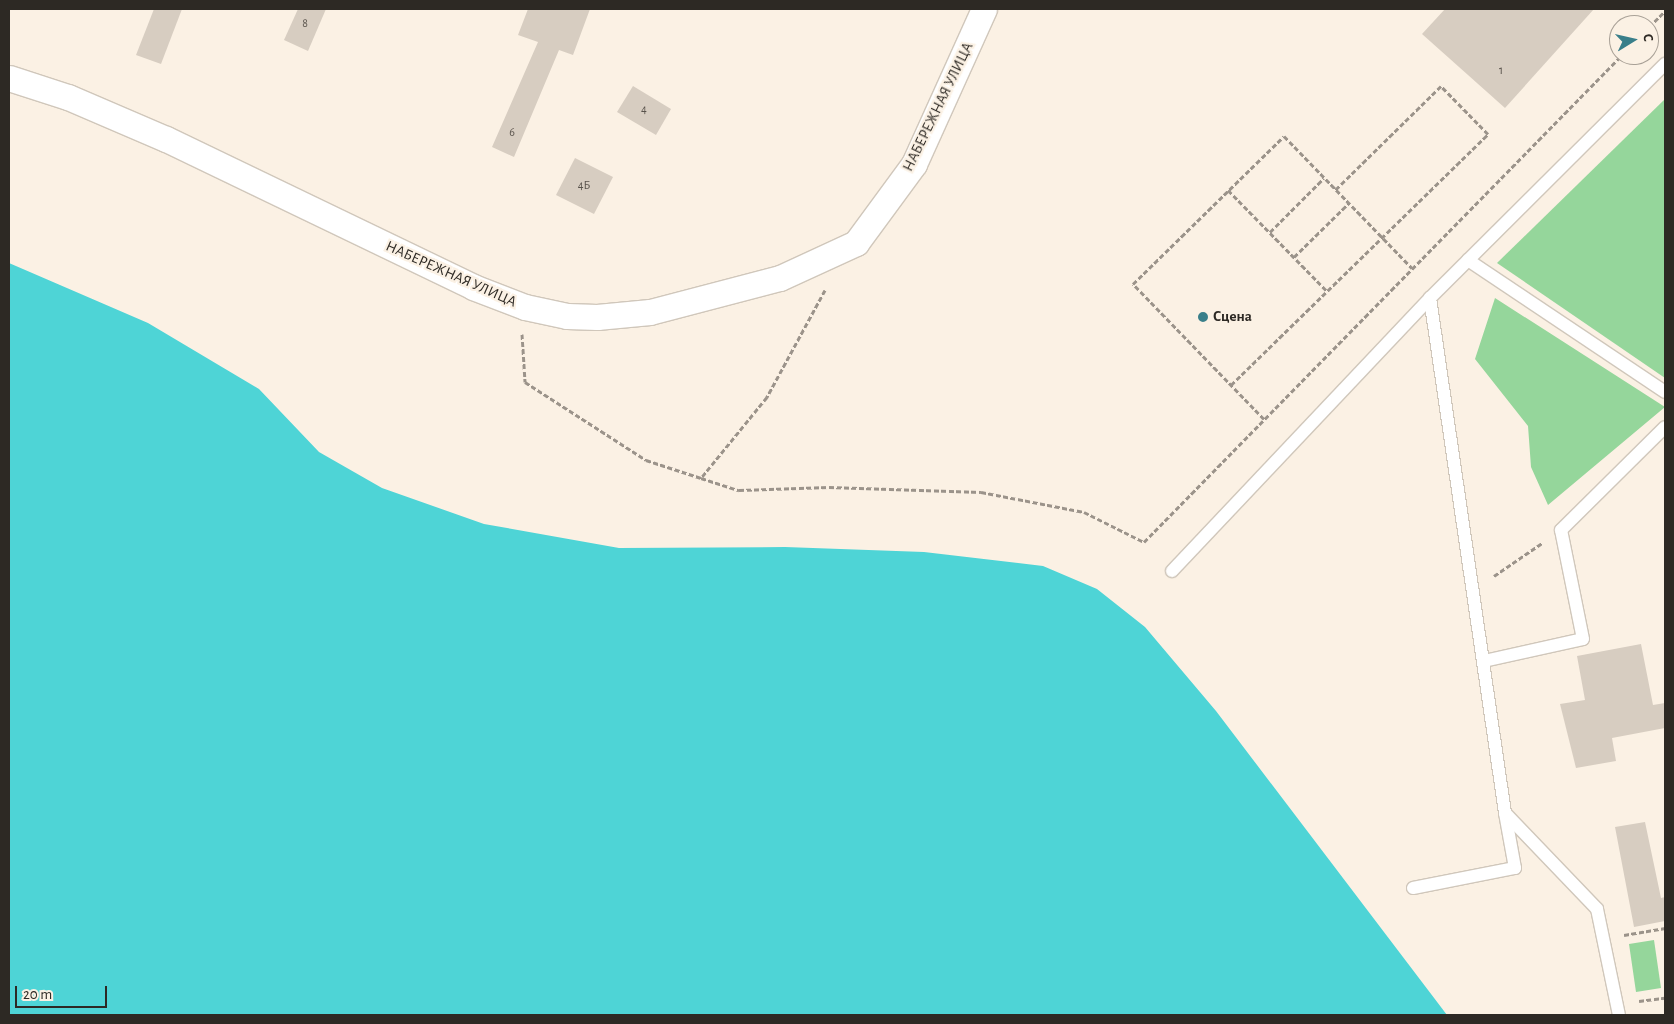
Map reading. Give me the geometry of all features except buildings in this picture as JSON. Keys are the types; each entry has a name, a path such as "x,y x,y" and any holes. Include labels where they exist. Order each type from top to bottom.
{"street":[{"name":"НАБЕРЕЖНАЯ УЛИЦА","path":"9,78 68,97 166,139 472,287 525,307 567,316 650,312 780,278 856,243 914,164 984,9"}],"lane":[{"path":"1172,571 1430,298 1665,64"},
{"path":"1468,260 1665,392"},
{"path":"1413,888 1514,868 1430,298"},
{"path":"1484,661 1584,639 1562,530 1665,427"},
{"path":"1505,813 1597,909 1619,1015"}],"path":[{"path":"525,307 522,360 525,382 646,460 739,490 829,487 980,492 1084,512 1144,542 1612,65"},
{"path":"1231,385 1488,134 1441,86 1336,190"},
{"path":"1264,419 1133,284 1284,136 1412,268"},
{"path":"1270,232 1324,178"},
{"path":"1228,190 1327,291"},
{"path":"1294,257 1349,203"},
{"path":"701,478 767,397 826,288"},
{"path":"1473,591 1562,530"},
{"path":"1604,938 1665,928"}],"green space":[{"path":"1665,99 1665,378 1497,263"},
{"path":"1495,298 1665,407 1548,505 1531,467 1528,426 1475,359"},
{"path":"1654,940 1661,988 1636,992 1629,944"}],"water":[{"path":"9,263 148,323 259,389 319,452 382,488 484,524 619,548 785,547 924,552 1043,566 1097,589 1145,627 1216,711 1447,1015 9,1015"}],"place":[{"name":"Сцена","path":"1203,317"}]}
